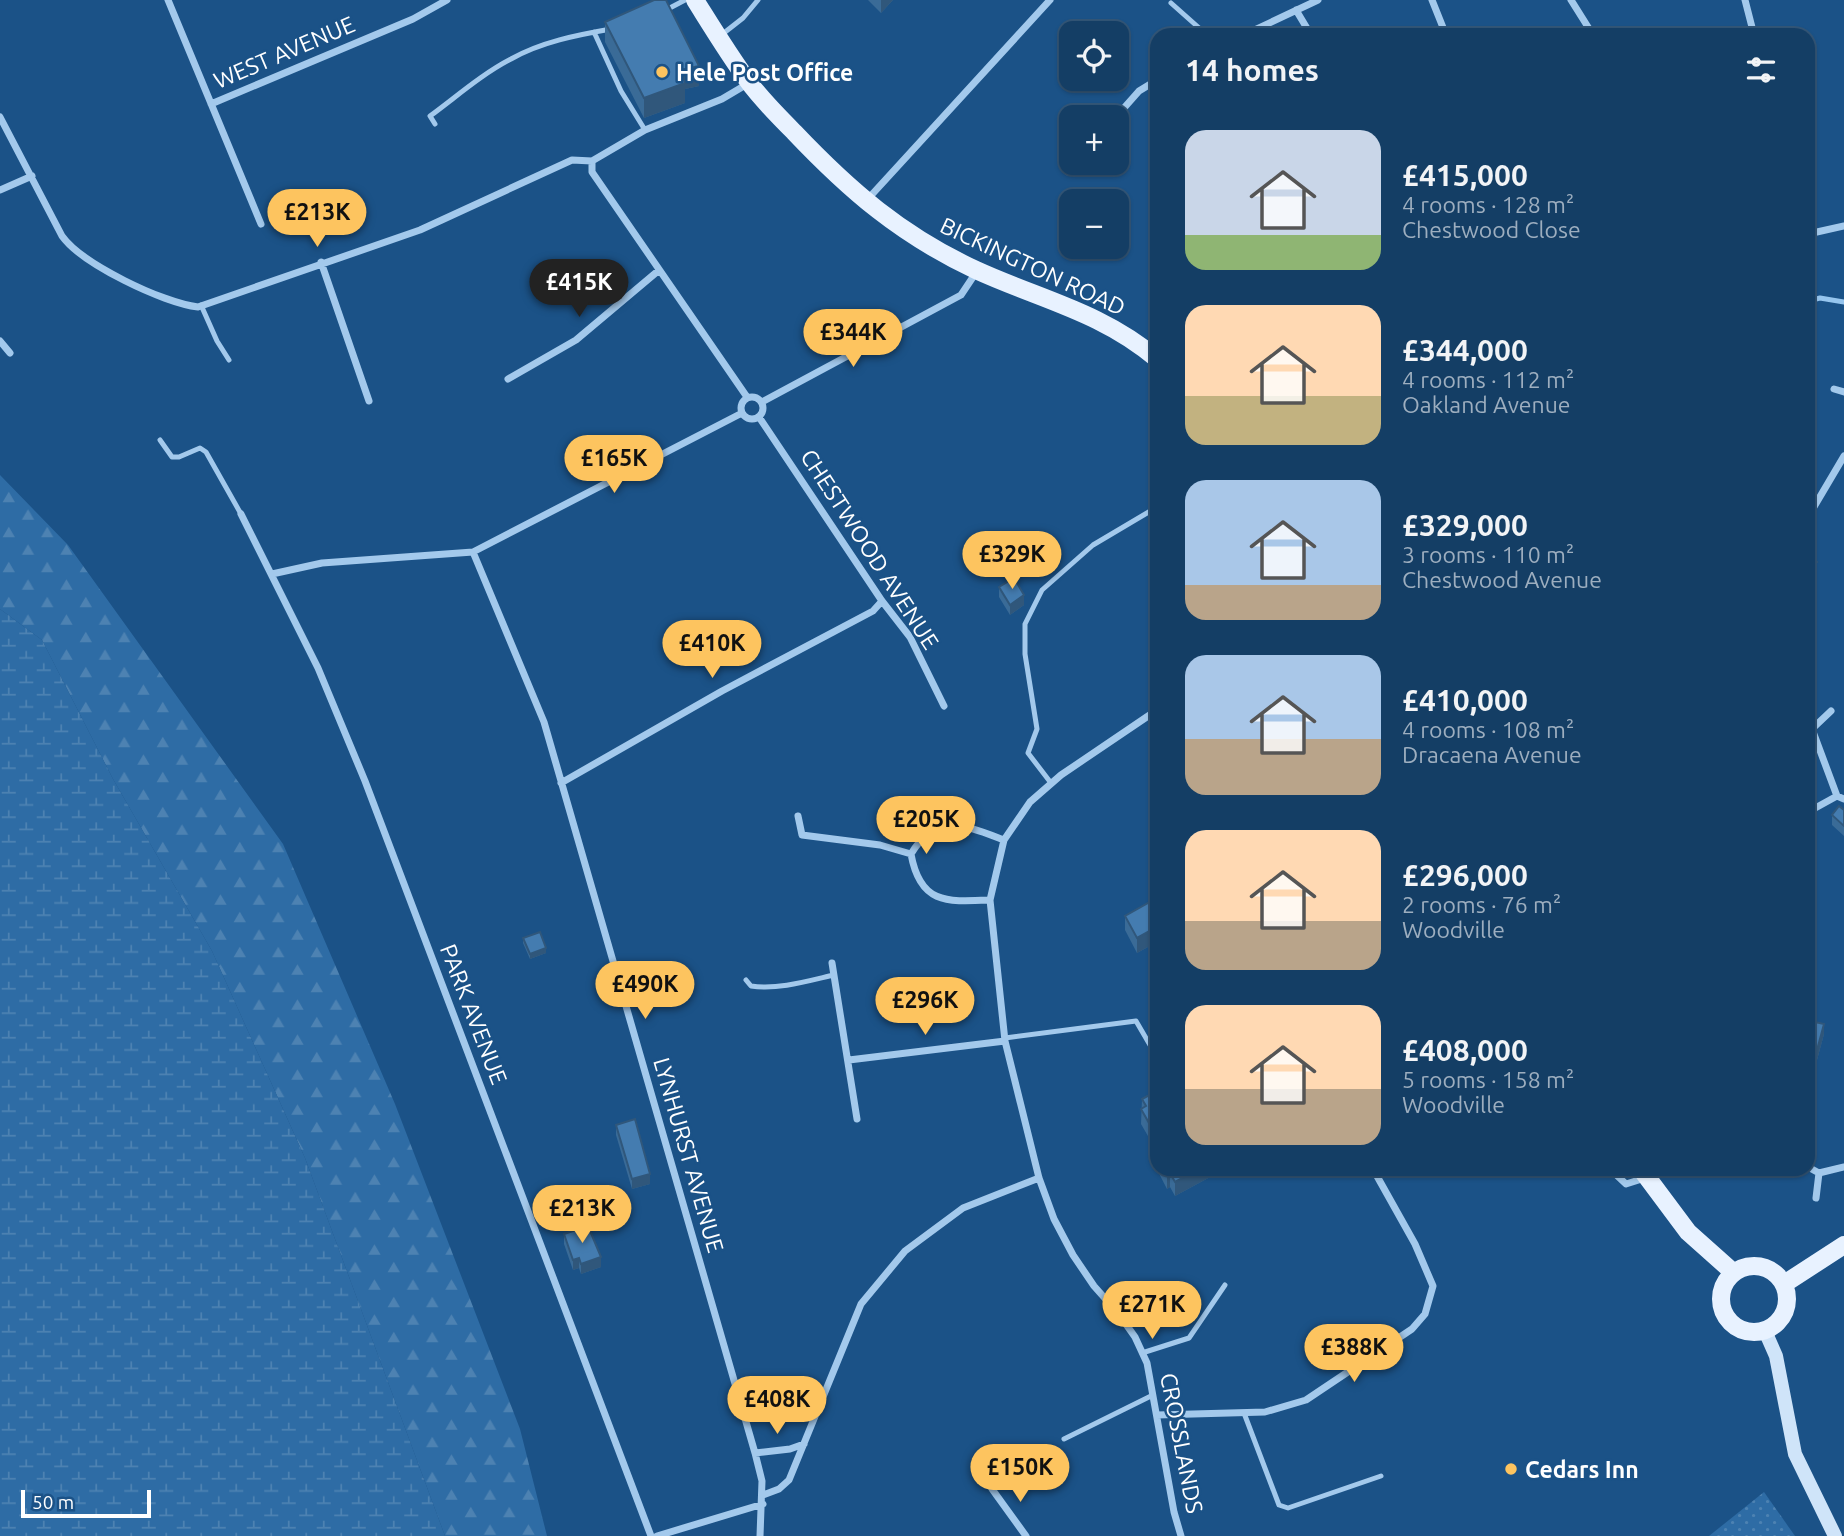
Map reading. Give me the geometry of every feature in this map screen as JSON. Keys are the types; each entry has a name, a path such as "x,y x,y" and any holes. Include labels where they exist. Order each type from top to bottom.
{"main road":[{"name":"BICKINGTON ROAD","path":"695,0 749,83 819,159 865,202 927,245 978,271 1081,311 1118,331 1150,354"},
{"path":"1646,1176 1688,1232 1734,1273"},
{"path":"1784,1284 1844,1245"},
{"path":"1763,1267 1774,1272 1784,1284 1787,1308 1776,1325 1765,1331 1752,1333 1742,1330 1728,1320 1722,1309 1721,1296 1726,1282 1734,1273 1744,1268 1763,1267"},
{"path":"1765,1331 1776,1356 1795,1454 1835,1536"}],"street":[{"path":"168,0 261,223"},
{"name":"WEST AVENUE","path":"211,104 413,19 435,3 447,0"},
{"path":"865,202 1050,0"},
{"path":"1258,28 1318,0"},
{"path":"1432,0 1443,28"},
{"path":"1571,0 1589,28"},
{"path":"1745,0 1752,28"},
{"path":"1296,9 1307,28"},
{"path":"0,117 62,236 71,248 137,286 179,305 201,305 420,230 572,160 592,160 645,130 722,99 749,83"},
{"path":"1127,105 1139,91 1150,84"},
{"path":"592,160 592,172 747,397"},
{"path":"0,190 32,176"},
{"path":"1815,232 1844,226"},
{"path":"321,262 369,401"},
{"path":"508,379 576,340 658,271"},
{"path":"762,402 961,295 978,271"},
{"path":"0,341 10,353"},
{"path":"1834,390 1844,392"},
{"path":"747,397 755,397 762,402 763,409 759,417 748,418 742,412 741,405 747,397"},
{"path":"272,574 321,563 473,552 742,412"},
{"name":"CHESTWOOD AVENUE","path":"759,417 882,601 910,637 944,706"},
{"path":"1815,505 1844,456"},
{"name":"PARK AVENUE","path":"241,514 318,667 365,781 650,1536"},
{"name":"LYNHURST AVENUE","path":"473,552 544,722 755,1453 762,1481 760,1536"},
{"path":"561,783 722,691 873,611 882,601"},
{"path":"1815,724 1831,711"},
{"path":"1004,840 984,832 945,824 930,830 920,839 911,854 915,873 922,886 937,897 962,901 990,900 1004,840 1030,802 1051,783 1150,715"},
{"path":"1815,739 1841,798 1815,809"},
{"path":"799,816 802,835 880,845 911,854"},
{"name":"CROSSLANDS","path":"990,900 1005,1040 1039,1178 1054,1219 1073,1255 1094,1286 1118,1313 1147,1363 1174,1512 1181,1536"},
{"path":"832,963 857,1119"},
{"path":"849,1060 1005,1040"},
{"path":"1815,1171 1819,1173 1844,1167"},
{"path":"1816,1198 1819,1173"},
{"path":"1157,1415 1265,1412 1306,1399 1412,1329 1425,1314 1433,1286 1415,1244 1377,1176"},
{"path":"1617,1176 1626,1184 1639,1176"},
{"path":"657,1536 763,1499 789,1480 861,1304 905,1251 964,1208 1039,1178"},
{"path":"755,1453 790,1449 804,1444"},
{"path":"992,1489 1026,1536"}],"lane":[{"path":"665,10 685,0"},
{"path":"718,37 743,18 758,0"},
{"path":"1171,3 1199,28"},
{"path":"435,124 430,116 510,59 529,50 620,26"},
{"path":"594,32 621,91 645,130"},
{"path":"201,305 229,360"},
{"path":"160,440 172,457 179,457 200,448 206,452 241,514"},
{"path":"1051,783 1028,753 1037,729 1025,654 1025,624 1042,590 1093,545 1150,512"},
{"path":"746,980 751,986 762,988 834,975"},
{"path":"1005,1040 1136,1021 1150,1045"},
{"path":"1142,1353 1189,1338 1225,1285"},
{"path":"1063,1438 1153,1395"},
{"path":"1244,1413 1279,1505 1288,1508 1381,1476"}],"green space":[{"path":"0,475 68,545 283,844 395,1104 520,1429 547,1536 445,1536 305,1158 212,951 113,779 42,640 0,609"},
{"path":"0,609 42,640 113,779 212,951 305,1158 445,1536 0,1536"},
{"path":"1764,1492 1795,1536 1709,1536"}],"building":[{"path":"654,0 666,0 699,66 681,70 685,83 644,98 605,22"},
{"path":"1014,578 1024,595 1010,605 999,587"},
{"path":"1839,806 1844,810 1844,826 1832,815"},
{"path":"1150,902 1150,931 1137,938 1125,916"},
{"path":"540,932 546,948 530,954 523,938"},
{"path":"1815,1022 1824,1024 1815,1050"},
{"path":"1150,1095 1150,1125 1141,1109 1146,1106 1142,1099"},
{"path":"635,1119 650,1174 632,1179 616,1125"},
{"path":"1172,1176 1186,1176 1175,1182"},
{"path":"588,1226 601,1257 581,1264 579,1258 573,1260 564,1234"}],"waterway":[{"path":"1815,299 1844,302"}],"place":[{"name":"Hele Post Office","path":"662,72"},
{"name":"Cedars Inn","path":"1511,1469"}]}
